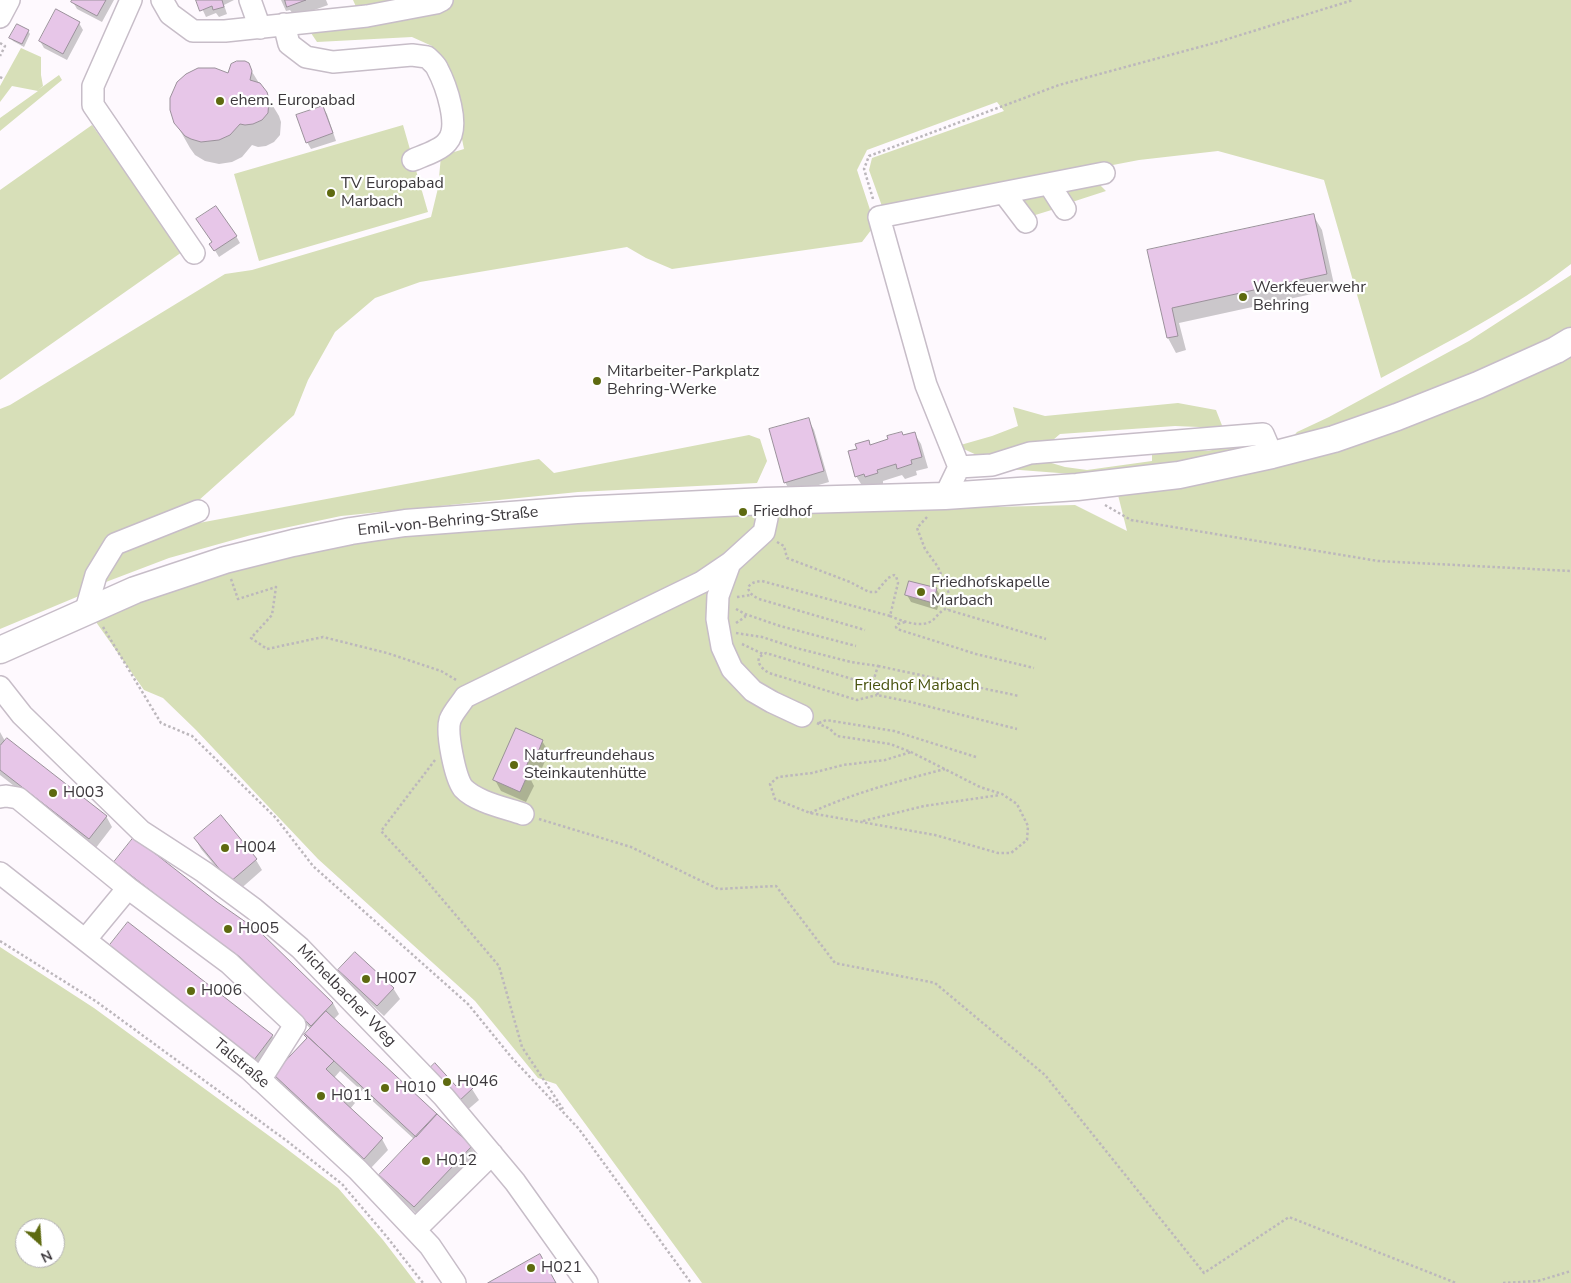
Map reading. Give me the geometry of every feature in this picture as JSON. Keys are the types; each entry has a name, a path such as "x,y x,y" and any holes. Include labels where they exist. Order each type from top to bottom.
{"main road":[{"name":"Emil-von-Behring-Straße","path":"0,650 135,590 225,560 351,531 406,524 576,510 766,501 945,496 1077,487 1179,475 1272,455 1334,439 1397,417 1478,385 1556,350 1571,341"}],"street":[{"path":"0,17 9,0"},
{"path":"131,0 92,86 93,105 194,253"},
{"path":"162,0 170,14 193,31 260,28 367,16 436,3 442,0"},
{"path":"250,0 260,28"},
{"path":"284,24 289,44 306,57 333,62 412,55 427,57 437,67 450,104 454,129 452,137 446,145 413,160"},
{"path":"945,496 959,467 926,385 879,218 1104,173"},
{"path":"1049,184 1065,209"},
{"path":"1004,193 1026,222"},
{"path":"959,467 992,465 1030,454 1263,434 1272,455"},
{"path":"523,814 479,799 463,787 453,762 449,722 465,698 702,582 730,563 764,532 767,518 766,501"},
{"path":"89,609 96,575 115,544 198,511"},
{"path":"730,563 718,596 718,620 722,647 732,669 753,691 810,720"},
{"name":"Michelbacher Weg","path":"0,687 22,716 141,830 254,908 300,948 444,1096 515,1182 588,1283"},
{"path":"0,797 18,798 128,888 229,963 295,1025 260,1080"},
{"name":"Talstraße","path":"0,873 249,1069 358,1170 430,1246 455,1283"},
{"path":"85,940 128,888"},
{"path":"415,1230 492,1154"}],"path":[{"path":"879,218 864,170 869,156 1059,85 1218,42 1352,0"},
{"path":"0,43 5,46 0,56"},
{"path":"0,77 4,79"},
{"path":"1077,487 1131,520 1378,561 1571,571"},
{"path":"945,496 917,528 925,549 938,567 948,590 952,601 948,610"},
{"path":"764,532 784,546 787,558 850,582 869,592 876,592 888,578 896,576 898,583 890,616"},
{"path":"225,560 238,599 276,587 272,615 251,638 267,648 323,636 387,653 441,671 475,692"},
{"path":"751,595 748,588 751,584 762,581 906,622 929,623 945,609 1046,639"},
{"path":"856,646 780,626 745,614 736,610 732,602 738,597 751,595 819,618 865,630"},
{"path":"89,609 162,723 192,736 276,818 313,866 468,1004 512,1058 567,1115 585,1137 691,1283"},
{"path":"732,624 745,617 745,614"},
{"path":"906,622 898,624 896,626 897,629 976,654 1034,668"},
{"path":"734,639 734,632 762,637 851,662 1019,696"},
{"path":"737,642 762,654 766,653 880,687 877,695"},
{"path":"762,654 758,661 760,667 769,673 857,700 877,695 1017,729"},
{"path":"872,685 878,666"},
{"path":"810,720 830,729 837,736 890,744 911,752 946,768 980,787 1002,794 1017,804 1028,826 1027,840 1011,853 998,853 935,835 810,813 775,799 770,784 778,777 812,773 843,765 885,760 911,752"},
{"path":"810,720 826,720 894,732 976,757"},
{"path":"450,742 381,831 420,873 499,966 522,1047 567,1115"},
{"path":"810,813 834,802 880,786 946,768"},
{"path":"860,822 924,806 1002,794"},
{"path":"523,814 631,847 718,889 776,886 835,963 934,983 1045,1075 1204,1273 1289,1217 1456,1283"},
{"path":"0,941 97,1002 287,1141 342,1184 423,1283"},
{"path":"1503,1283 1538,1281 1571,1271"}],"green space":[{"path":"353,0 1571,0 1571,264 1503,311 1381,378 1324,180 1218,151 1139,160 883,209 869,170 872,158 1004,111 997,102 867,150 857,170 875,225 862,242 672,269 646,258 627,247 420,282 375,298 335,332 308,380 294,415 198,501 107,539 85,574 79,596 0,629 0,409 10,405 225,274 252,270 431,217 438,188 441,156 464,149 453,94 432,46 412,37 317,42 309,30 364,24"},
{"path":"21,48 41,57 43,86 38,90 59,75 62,80 0,131 0,118 38,91 12,86 0,102 0,86"},
{"path":"92,125 182,252 0,380 0,190"},
{"name":"TV Europabad Marbach","path":"403,125 428,212 259,261 234,174"},
{"path":"1099,184 1106,191 1069,203 1064,189"},
{"path":"1044,195 1058,208 1032,216 1021,199"},
{"name":"Friedhof Marbach","path":"1571,275 1571,1283 702,1283 556,1084 538,1078 475,1001 318,859 196,730 163,698 144,690 96,622 130,602 295,547 511,519 1075,505 1127,531 1117,491 1290,440 1297,432 1329,417 1469,341"},
{"path":"1178,403 1216,410 1223,428 1175,426 1060,434 1046,446 990,461 957,446 1018,426 1013,407 1045,416"},
{"path":"749,435 760,439 767,461 757,483 578,492 341,516 251,535 169,558 98,585 119,548 198,517 199,523 539,459 554,473"},
{"path":"1251,443 1254,450 1170,467 1085,475 994,468 1031,457 1065,467 1087,470 1152,461 1152,452 1164,450 1208,451 1236,444"},
{"path":"0,947 94,1008 338,1188 383,1240 416,1283 0,1283"}],"building":[{"path":"72,0 106,0 97,16 71,2"},
{"path":"196,0 222,0 224,7 213,10 212,6 200,11"},
{"path":"285,0 306,0 287,7"},
{"path":"56,9 80,22 63,54 39,41"},
{"path":"17,24 29,30 22,44 9,38"},
{"name":"ehem. Europabad","path":"237,61 249,63 252,71 250,80 260,83 267,92 269,99 268,113 262,120 253,124 240,124 230,135 219,140 201,142 185,136 174,123 170,110 170,98 177,82 186,74 198,68 215,68 228,73 231,64"},
{"path":"323,106 333,133 306,143 296,115"},
{"path":"216,206 237,236 214,251 209,244 212,242 196,219"},
{"path":"1314,214 1327,274 1172,308 1178,336 1167,338 1147,250"},
{"path":"809,418 824,471 784,483 769,429"},
{"path":"902,432 903,435 915,432 922,457 911,460 912,464 897,469 896,464 877,470 878,473 865,477 864,474 855,477 848,451 857,449 855,444 869,440 870,445 888,439 887,436"},
{"name":"Friedhofskapelle Marbach","path":"909,581 937,588 933,603 905,595"},
{"name":"Naturfreundehaus Steinkautenhütte","path":"516,728 543,740 536,757 531,755 524,772 528,774 520,792 493,780"},
{"name":"H003","path":"7,738 107,816 89,839 0,770 0,746"},
{"name":"H004","path":"221,815 257,859 230,882 194,838"},
{"name":"H005","path":"134,837 217,902 260,932 333,1003 311,1026 240,957 197,927 114,862"},
{"name":"H006","path":"128,922 273,1035 254,1060 109,946"},
{"name":"H007","path":"355,952 394,988 377,1006 338,970"},
{"name":"H010","path":"326,1011 437,1114 416,1137 305,1034"},
{"name":"H011","path":"305,1034 334,1061 326,1069 350,1092 342,1100 383,1138 364,1159 273,1074 307,1038"},
{"name":"H046","path":"435,1063 456,1086 465,1078 473,1088 458,1102 429,1069"},
{"name":"H012","path":"437,1114 472,1146 414,1207 379,1175"},
{"name":"H021","path":"540,1254 556,1283 488,1283"}],"place":[{"name":"ehem. Europabad","path":"220,101"},
{"name":"TV Europabad Marbach","path":"331,193"},
{"name":"Werkfeuerwehr Behring","path":"1243,297"},
{"name":"Mitarbeiter-Parkplatz Behring-Werke","path":"597,381"},
{"name":"Friedhof","path":"743,512"},
{"name":"Friedhofskapelle Marbach","path":"921,592"},
{"name":"Naturfreundehaus Steinkautenhütte","path":"514,765"},
{"name":"H003","path":"53,793"},
{"name":"H004","path":"225,848"},
{"name":"H005","path":"228,929"},
{"name":"H007","path":"366,979"},
{"name":"H006","path":"191,991"},
{"name":"H046","path":"447,1082"},
{"name":"H010","path":"385,1088"},
{"name":"H011","path":"321,1096"},
{"name":"H012","path":"426,1161"},
{"name":"H021","path":"531,1268"}]}
